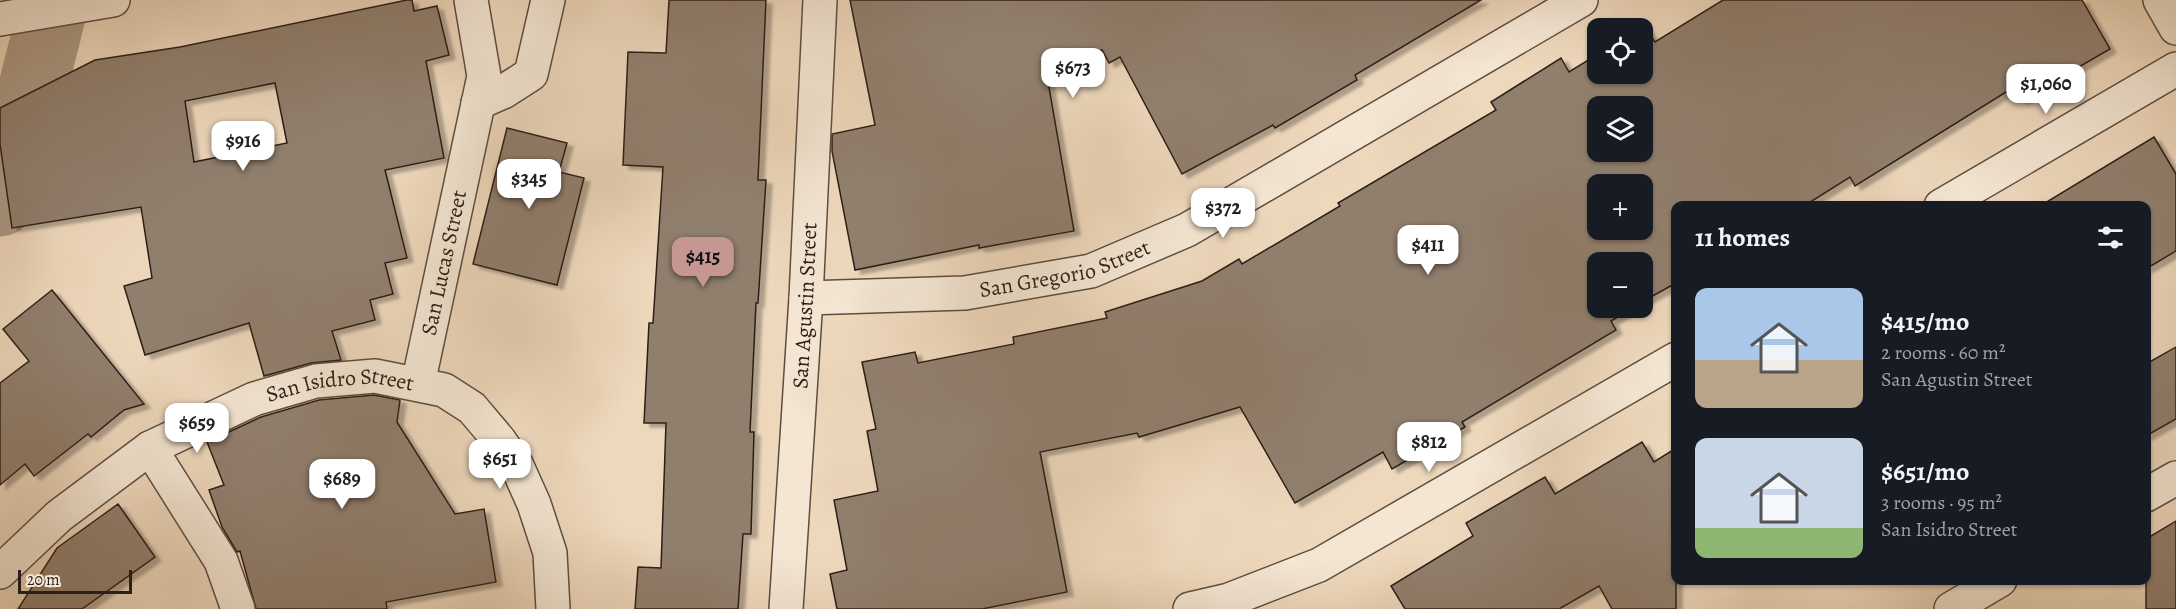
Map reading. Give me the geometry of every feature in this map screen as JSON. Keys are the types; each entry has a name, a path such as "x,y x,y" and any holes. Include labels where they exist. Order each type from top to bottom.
{"street":[{"path":"16,16 111,0"},
{"name":"San Lucas Street","path":"418,384 484,76 471,0"},
{"path":"478,104 503,92 531,74 548,0"},
{"name":"San Agustin Street","path":"786,609 806,298 820,0"},
{"name":"San Gregorio Street","path":"806,298 965,293 1091,271 1187,230 1581,0"},
{"path":"2160,0 2176,28"},
{"path":"1950,201 2176,69"},
{"path":"1190,609 1228,600 1319,565 1671,362"},
{"name":"San Isidro Street","path":"0,572 59,516 150,448 254,399 316,381 375,376 444,390 472,408 500,440 517,466 534,504 550,553 553,609"},
{"path":"150,448 221,561 238,609"},
{"path":"2151,492 2176,478"},
{"path":"1951,609 1992,585"}],"building":[{"path":"407,0 412,0 414,11 437,6 449,55 426,61 444,158 385,170 407,258 385,263 393,294 370,300 375,320 332,331 341,360 311,363 264,376 249,323 145,355 124,286 152,278 141,207 12,228 0,144 0,108 95,60 180,47","holes":["275,83 287,143 194,162 185,101"]},
{"path":"669,0 766,0 758,180 766,180 758,303 756,303 750,432 754,432 751,534 743,534 738,609 635,609 638,567 661,568 666,423 644,423 649,323 653,323 663,167 623,165 628,52 666,53"},
{"path":"850,0 1481,0 1355,75 1357,80 1275,128 1273,125 1182,174 1120,57 1109,63 1102,50 1046,70 1074,231 979,248 979,245 855,270 832,151 832,134 875,125"},
{"path":"1723,0 2082,0 2110,49 2022,100 2014,87 1855,186 1850,177 1812,201 1671,201 1671,286 1653,296 1653,252 1587,252 1587,318 1616,318 1611,321 1616,330 1462,422 1465,427 1392,469 1383,452 1295,503 1240,407 1139,437 1137,433 1040,452 1067,592 982,609 837,609 830,574 847,570 834,500 878,491 867,431 876,429 862,362 915,352 918,363 1014,344 1013,337 1107,318 1105,312 1202,281 1239,259 1242,264 1340,206 1338,203 1496,110 1491,102 1561,58 1569,72 1587,61 1587,84 1653,84 1653,39 1655,42"},
{"path":"507,128 567,143 559,172 584,178 557,285 473,264"},
{"path":"2154,137 2176,174 2176,251 2151,266 2151,201 2048,201"},
{"path":"52,290 144,404 124,410 91,437 88,434 34,476 25,464 0,485 0,383 29,361 3,329"},
{"path":"2176,347 2176,419 2151,433 2151,361"},
{"path":"374,395 400,400 397,422 455,514 484,509 496,582 386,602 387,609 256,609 240,551 237,552 222,527 209,490 224,485 207,442 261,417 319,400"},
{"path":"1642,442 1654,462 1671,451 1671,585 1676,585 1676,609 1612,609 1599,586 1559,609 1405,609 1391,586 1473,536 1466,523 1545,477 1555,494"},
{"path":"118,504 155,557 82,609 18,609 57,548"},
{"path":"2176,521 2176,609 2146,609 2146,585 2151,585 2151,536"}],"waterway":[{"path":"0,202 23,127 55,0"}]}
